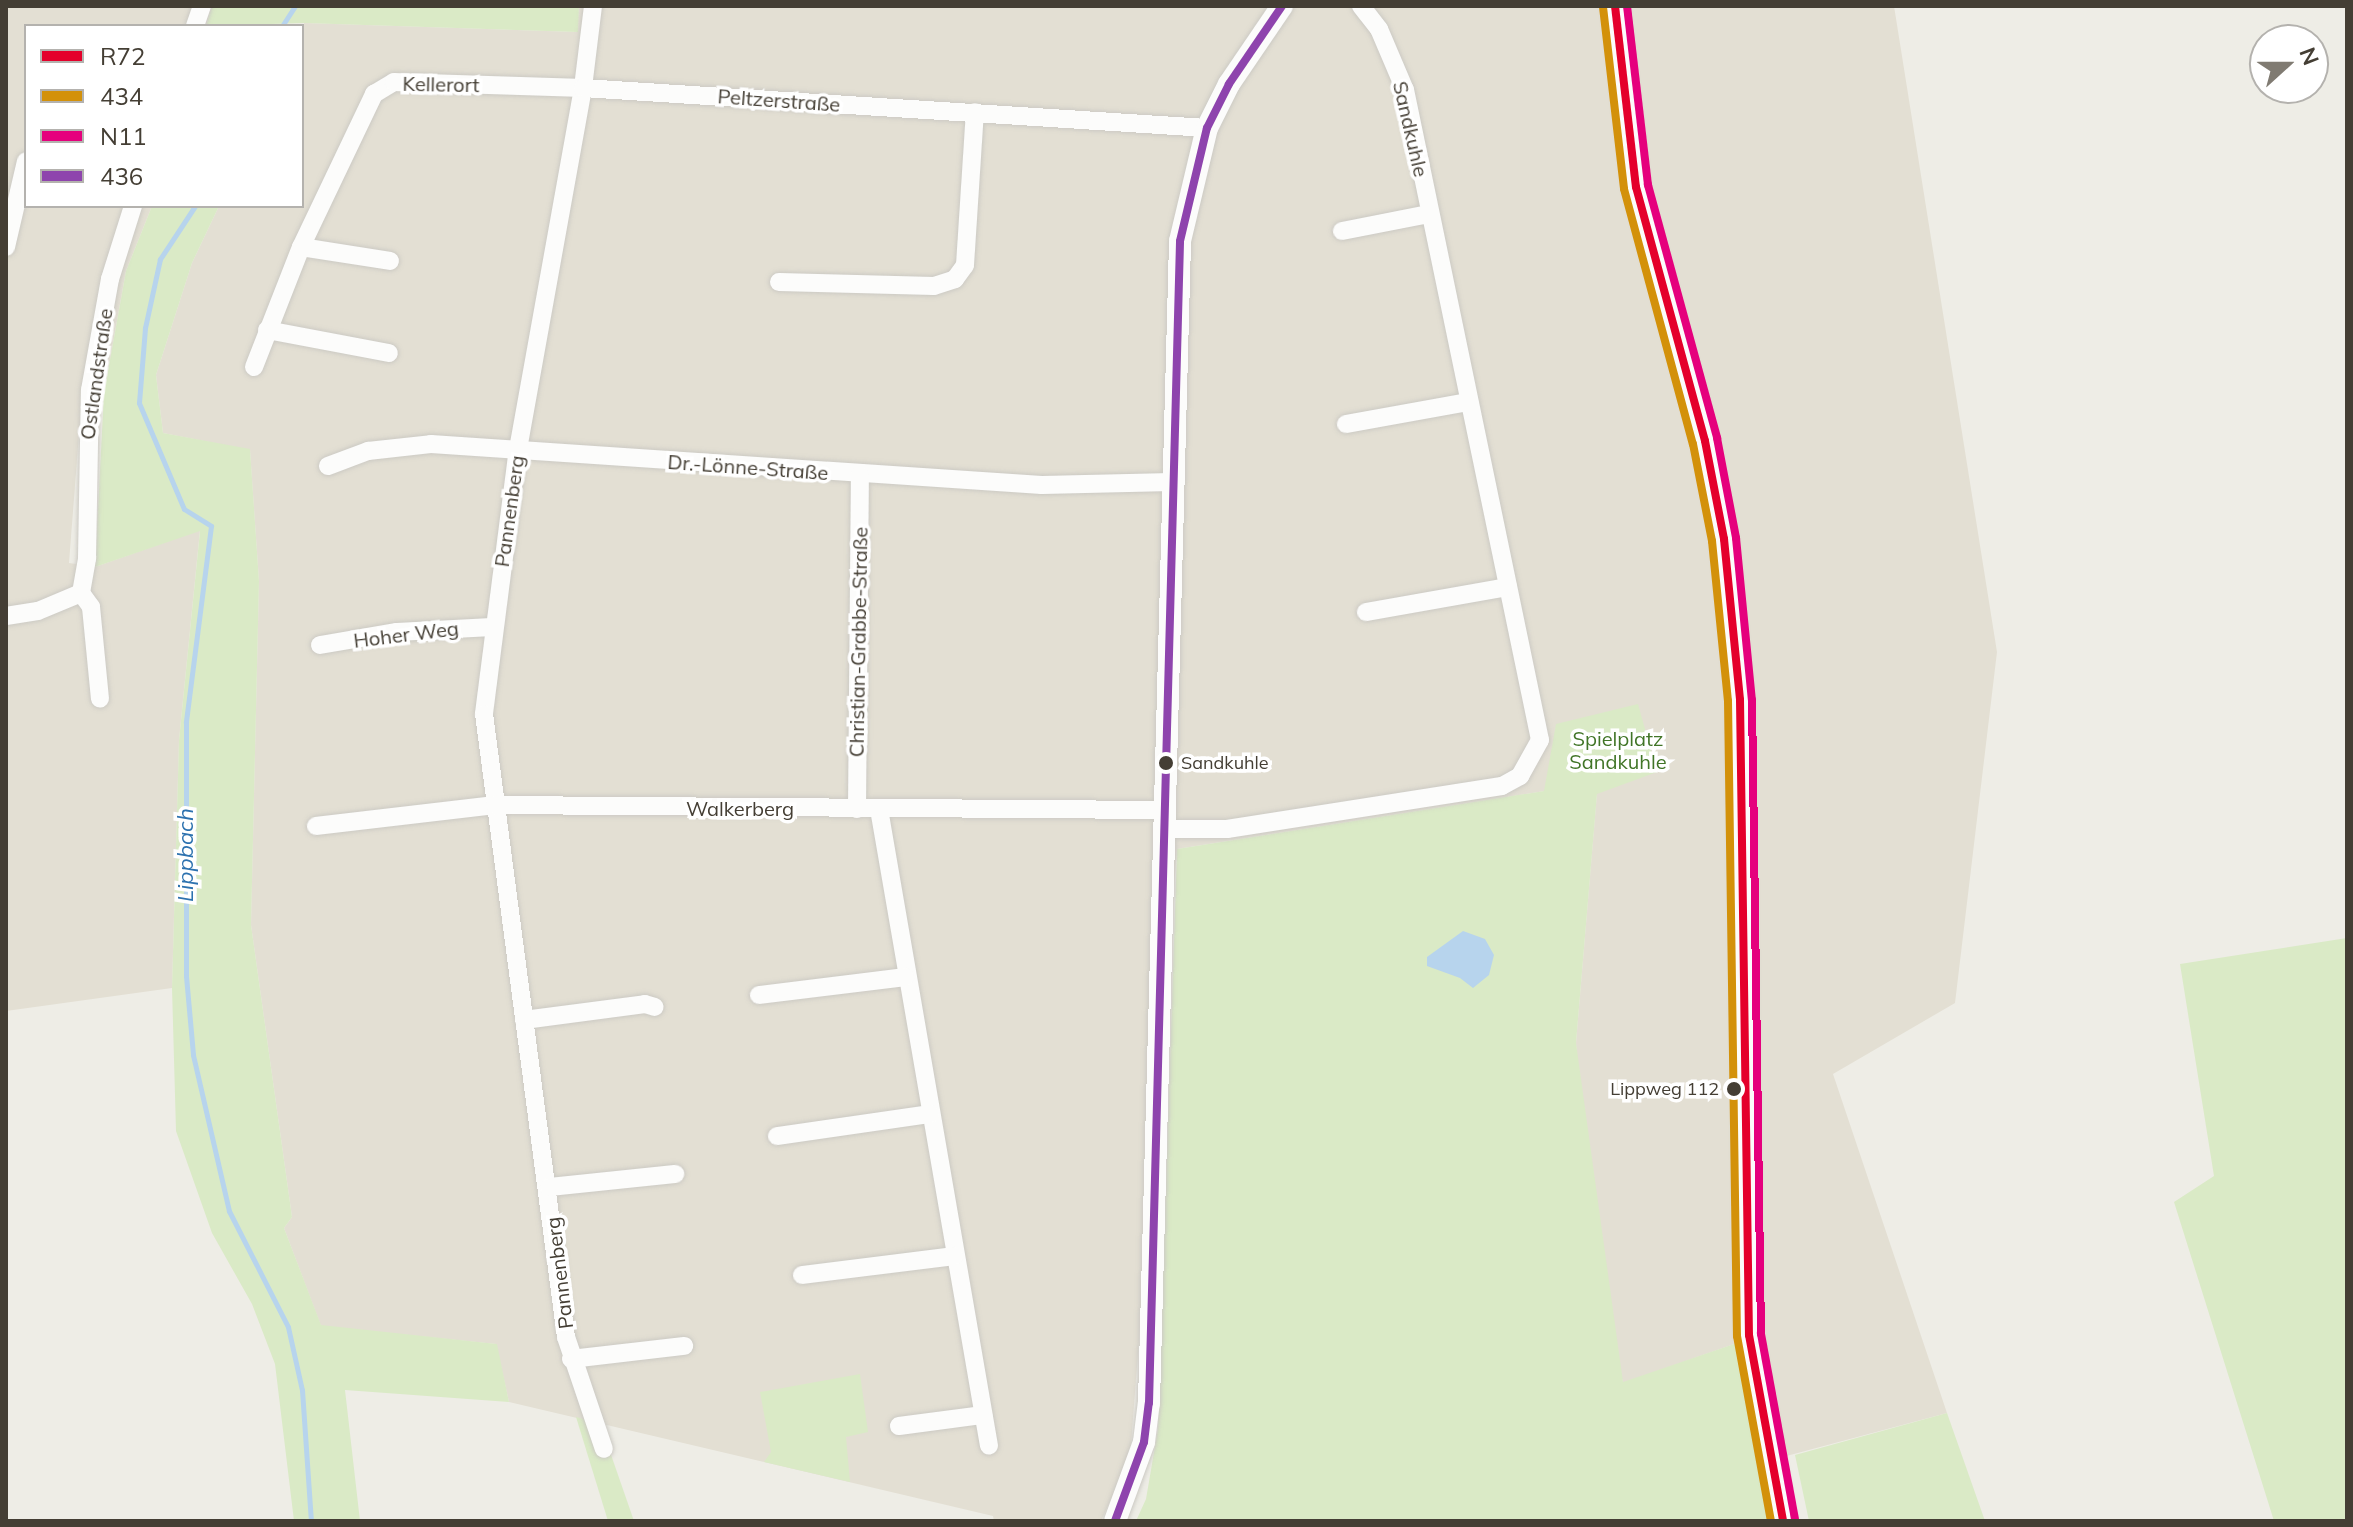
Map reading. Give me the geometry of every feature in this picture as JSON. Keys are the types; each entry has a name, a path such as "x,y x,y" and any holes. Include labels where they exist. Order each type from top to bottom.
{"street":[{"name":"Pannenberg","path":"593,6 583,88 518,448 492,627 484,714 571,1359 604,1449"},
{"path":"1115,1521 1144,1442 1149,1403 1180,241 1207,128 1229,84 1282,6"},
{"name":"Sandkuhle","path":"1164,820 1227,829 1502,786 1520,776 1540,740 1539,718 1468,402 1405,90 1379,29 1361,6"},
{"path":"1615,6 1636,187 1705,441 1724,539 1740,700 1749,1335 1783,1521"},
{"name":"Kellerort","path":"254,367 301,247 374,94 394,82 583,88"},
{"name":"Peltzerstraße","path":"583,88 1207,128"},
{"path":"779,282 817,285 839,279 934,286 955,279 965,265 975,112"},
{"path":"6,247 24,170"},
{"name":"Ostlandstraße","path":"100,699 91,607 81,593 87,558 90,390 110,279 132,208"},
{"path":"1342,231 1429,214"},
{"path":"301,247 390,261"},
{"path":"267,330 389,353"},
{"path":"1346,424 1468,402"},
{"name":"Dr.-Lönne-Straße","path":"328,466 368,451 431,444 1042,485 1172,482"},
{"name":"Christian-Grabbe-Straße","path":"857,809 860,475"},
{"path":"1366,612 1508,587"},
{"path":"6,616 38,611 81,593"},
{"name":"Hoher Weg","path":"320,645 397,632 492,627"},
{"name":"Walkerberg","path":"316,826 495,805 879,809 1164,820"},
{"path":"879,809 905,977 989,1446"},
{"path":"759,995 905,977"},
{"path":"524,1020 645,1004 655,1007"},
{"path":"777,1136 930,1114"},
{"name":"Pannenberg","path":"549,1187 675,1174"},
{"path":"802,1275 954,1256"},
{"path":"571,1359 684,1346"},
{"path":"899,1426 983,1415"}],"shaded area":[{"path":"6,6 212,6 207,24 24,24 24,208 151,208 126,271 104,393 82,395 69,563 95,567 200,530 179,740 172,988 6,1011"},
{"path":"579,6 1894,6 1997,652 1955,1003 1833,1074 1947,1413 1760,1463 1737,1343 1623,1383 1589,1242 1576,1043 1597,793 1545,791 1177,849 1130,1457 1101,1521 994,1521 993,1516 509,1402 496,1344 321,1326 284,1228 292,1217 251,925 259,581 250,450 163,433 156,375 192,263 218,208 304,208 304,23 577,32"}],"green space":[{"path":"212,6 579,6 578,32 304,23 207,24"},
{"path":"151,208 218,208 192,263 156,375 163,433 250,449 259,581 251,925 292,1217 284,1228 321,1325 497,1344 509,1402 345,1390 360,1521 294,1521 275,1364 252,1304 212,1233 176,1131 172,988 179,740 200,531 95,567 104,393 126,271"},
{"name":"Spielplatz Sandkuhle","path":"1638,704 1657,772 1597,794 1576,1043 1623,1382 1737,1343 1772,1521 1136,1521 1146,1499 1158,1429 1177,849 1544,791 1556,724"},
{"path":"2347,938 2347,1521 2274,1521 2174,1202 2214,1176 2180,964"},
{"path":"860,1374 868,1432 846,1437 850,1482 764,1462 771,1452 760,1392"},
{"path":"1947,1413 1985,1521 1809,1521 1795,1455"},
{"path":"576,1417 600,1423 634,1521 608,1521"}],"water":[{"path":"1463,931 1485,939 1494,955 1489,975 1473,988 1460,978 1427,966 1427,957"}],"waterway":[{"name":"Lippbach","path":"283,24 295,6"},
{"name":"Lippbach","path":"194,208 160,259 145,328 139,403 184,509 211,526 186,722 186,976 193,1055 229,1211 288,1327 302,1390 311,1521"}],"transit line":[{"name":"436","path":"1115,1521 1144,1442 1149,1403 1180,241 1207,128 1229,84 1282,6"},
{"name":"R72","path":"1615,6 1636,187 1705,441 1724,539 1740,700 1749,1335 1783,1521"},
{"name":"N11","path":"1627,6 1648,185 1717,438 1736,538 1752,700 1761,1334 1795,1519"},
{"name":"434","path":"1603,7 1624,189 1693,444 1712,541 1728,701 1737,1336 1771,1521"}],"place":[{"name":"Sandkuhle","path":"1166,763"},
{"name":"Lippweg 112","path":"1734,1089"}]}
